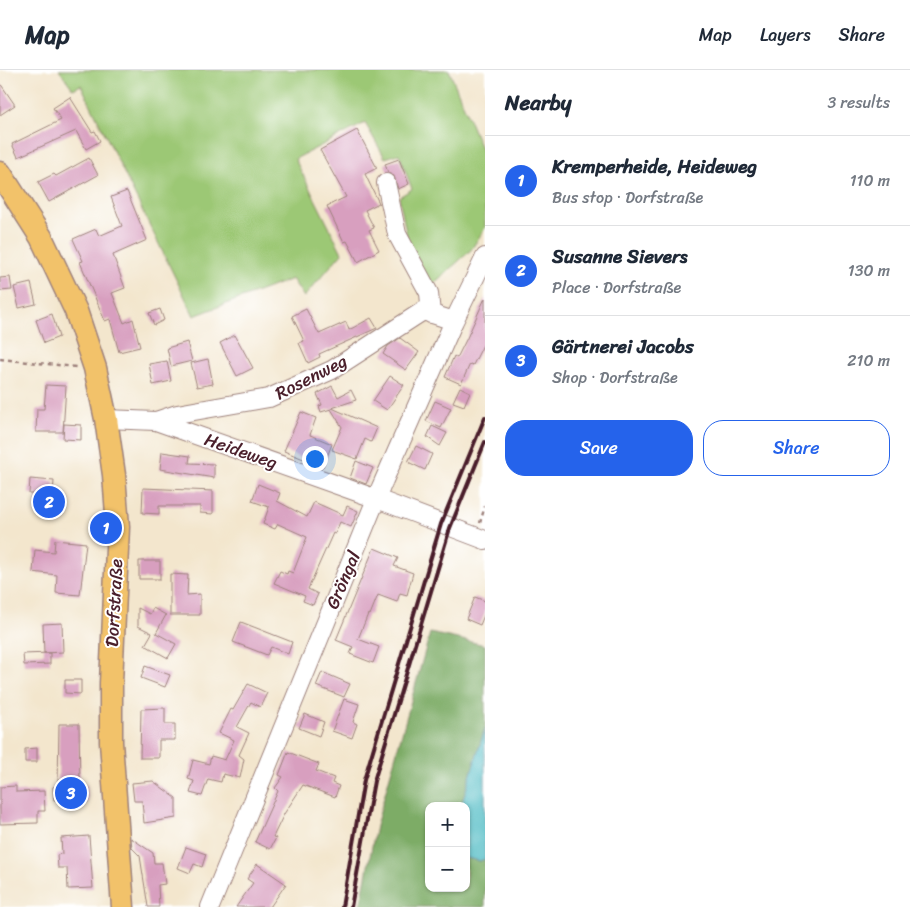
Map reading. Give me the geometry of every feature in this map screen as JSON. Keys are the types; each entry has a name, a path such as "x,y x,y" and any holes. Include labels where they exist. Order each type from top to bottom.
{"main road":[{"name":"Dorfstraße","path":"0,173 41,236 76,311 95,368 106,419 114,475 118,527 111,683 111,742 123,907"}],"street":[{"path":"386,183 397,234 429,294 431,314 454,321"},
{"name":"Gröngal","path":"210,907 377,499 454,321 485,257"},
{"name":"Rosenweg","path":"156,421 176,414 269,398 332,370 423,311 431,314"},
{"name":"Heideweg","path":"106,419 156,421 377,499 485,540"}],"path":[{"path":"0,359 95,368"}],"green space":[{"path":"59,70 449,70 485,158 485,228 471,250 430,287 409,247 399,197 412,189 399,154 385,158 365,123 295,159 342,253 304,297 292,279 194,316 81,85 73,89"},
{"path":"430,633 485,645 485,728 462,802 425,802 425,892 470,892 470,859 480,861 485,859 485,907 360,907 376,826"}],"water":[{"path":"485,728 485,859 480,861 470,859 470,802 462,802"}],"building":[{"path":"0,83 15,105 0,115"},
{"path":"70,97 92,132 95,131 100,141 86,149 76,131 18,157 12,144 61,120 53,108"},
{"path":"357,130 377,168 365,174 379,203 365,210 374,228 369,230 379,250 358,262 347,241 344,242 327,206 346,197 320,150"},
{"path":"89,158 98,175 49,202 38,182 54,174 56,176"},
{"path":"399,159 409,184 398,189 394,176 388,173 385,164"},
{"path":"127,191 147,240 113,255 125,288 112,293 124,323 133,319 140,347 119,352 110,319 105,321 80,262 83,261 73,239 96,229 99,236 122,226 111,197"},
{"path":"10,277 12,290 0,291 0,278"},
{"path":"31,283 36,304 19,308 14,287"},
{"path":"485,298 485,346 483,345 473,365 470,364 461,384 445,377 454,356 457,358"},
{"path":"160,309 164,320 154,325 149,313"},
{"path":"306,309 319,334 346,322 349,330 371,318 377,328 319,354 320,357 308,363 299,343 304,341 292,316"},
{"path":"52,314 59,337 44,343 36,320"},
{"path":"235,335 253,368 237,376 220,343"},
{"path":"400,338 419,352 406,370 383,354 388,346"},
{"path":"187,342 192,361 171,366 167,348"},
{"path":"208,359 213,384 197,387 191,363"},
{"path":"167,361 171,381 153,385 149,364"},
{"path":"390,376 404,385 387,410 373,401"},
{"path":"46,385 66,386 63,432 36,432 37,409 44,409"},
{"path":"332,386 338,397 351,390 356,400 332,408 377,428 371,442 365,439 357,459 332,450 342,427 331,409 321,412 319,406 322,405 317,394"},
{"path":"460,387 470,392 464,406 453,402"},
{"path":"435,401 451,408 441,428 426,421"},
{"path":"301,412 316,418 310,435 332,444 323,467 284,451"},
{"path":"64,424 81,425 81,440 63,439"},
{"path":"432,426 447,433 440,446 427,437"},
{"path":"416,446 432,454 425,470 408,462"},
{"path":"162,452 190,456 189,463 214,464 214,478 160,469"},
{"path":"356,461 373,468 366,484 350,478"},
{"path":"30,479 54,481 53,493 63,493 62,512 36,510 37,494 29,494"},
{"path":"258,484 280,493 277,501 307,517 314,502 343,515 347,506 358,511 351,527 340,522 335,534 333,533 308,589 318,594 313,605 303,601 305,596 274,583 280,571 287,574 288,571 293,573 307,537 278,524 275,529 263,524 269,507 252,501"},
{"path":"143,488 213,491 213,514 200,513 200,506 159,506 159,514 142,513"},
{"path":"55,540 86,543 80,595 56,593 57,575 33,572 35,550 54,552"},
{"path":"374,548 398,558 394,566 413,573 407,595 400,593 397,602 378,595 370,615 368,614 358,639 379,647 373,663 350,654 353,647 336,640"},
{"path":"139,561 160,561 160,579 139,579"},
{"path":"170,574 188,575 187,595 200,594 200,615 170,615"},
{"path":"475,597 485,601 485,613 480,625 466,619"},
{"path":"138,608 150,614 153,608 166,615 156,633 176,644 168,658 145,645 152,633 138,626"},
{"path":"241,622 292,642 288,654 271,647 267,655 233,642"},
{"path":"62,623 63,652 44,653 43,624"},
{"path":"50,653 50,664 24,665 23,654"},
{"path":"145,666 170,675 165,687 141,678"},
{"path":"322,672 350,684 344,697 316,686"},
{"path":"65,680 81,680 81,694 65,693"},
{"path":"248,684 267,693 260,707 251,702 237,727 249,733 239,755 244,759 240,778 223,774 221,782 208,779 202,796 190,793 194,781 188,779 193,760 209,764 211,756 225,760 234,740 219,733 231,709 233,710"},
{"path":"344,699 359,704 353,722 357,724 352,738 332,731"},
{"path":"165,708 165,724 175,724 175,740 159,740 159,758 140,758 141,709"},
{"path":"305,714 324,722 319,736 299,728"},
{"path":"59,724 79,724 80,785 87,785 88,802 71,803 71,799 54,800 53,787 58,786"},
{"path":"37,748 37,762 25,762 25,749"},
{"path":"288,752 319,764 316,771 334,778 332,783 339,786 335,797 303,785 284,814 273,837 276,838 270,849 255,842 278,791 275,788 283,777 279,775"},
{"path":"153,781 176,798 176,818 144,823 142,801 134,801 132,783"},
{"path":"16,786 16,792 44,791 45,811 38,811 38,823 0,824 0,787"},
{"path":"89,836 93,888 68,889 67,868 58,868 57,855 62,854 61,838"},
{"path":"131,838 153,853 154,863 162,863 165,884 158,885 159,907 148,907 140,856 132,848"},
{"path":"186,847 206,854 202,867 194,864 190,873 178,868"},
{"path":"257,864 286,884 270,907 236,907 253,883 247,879"}],"railway":[{"path":"342,907 364,780 441,524 485,417"},
{"path":"351,907 374,781 450,528 485,442"}],"place":[{"name":"Susanne Sievers","path":"49,502"},
{"name":"Kremperheide, Heideweg","path":"106,528"},
{"name":"Gärtnerei Jacobs","path":"71,793"}]}
